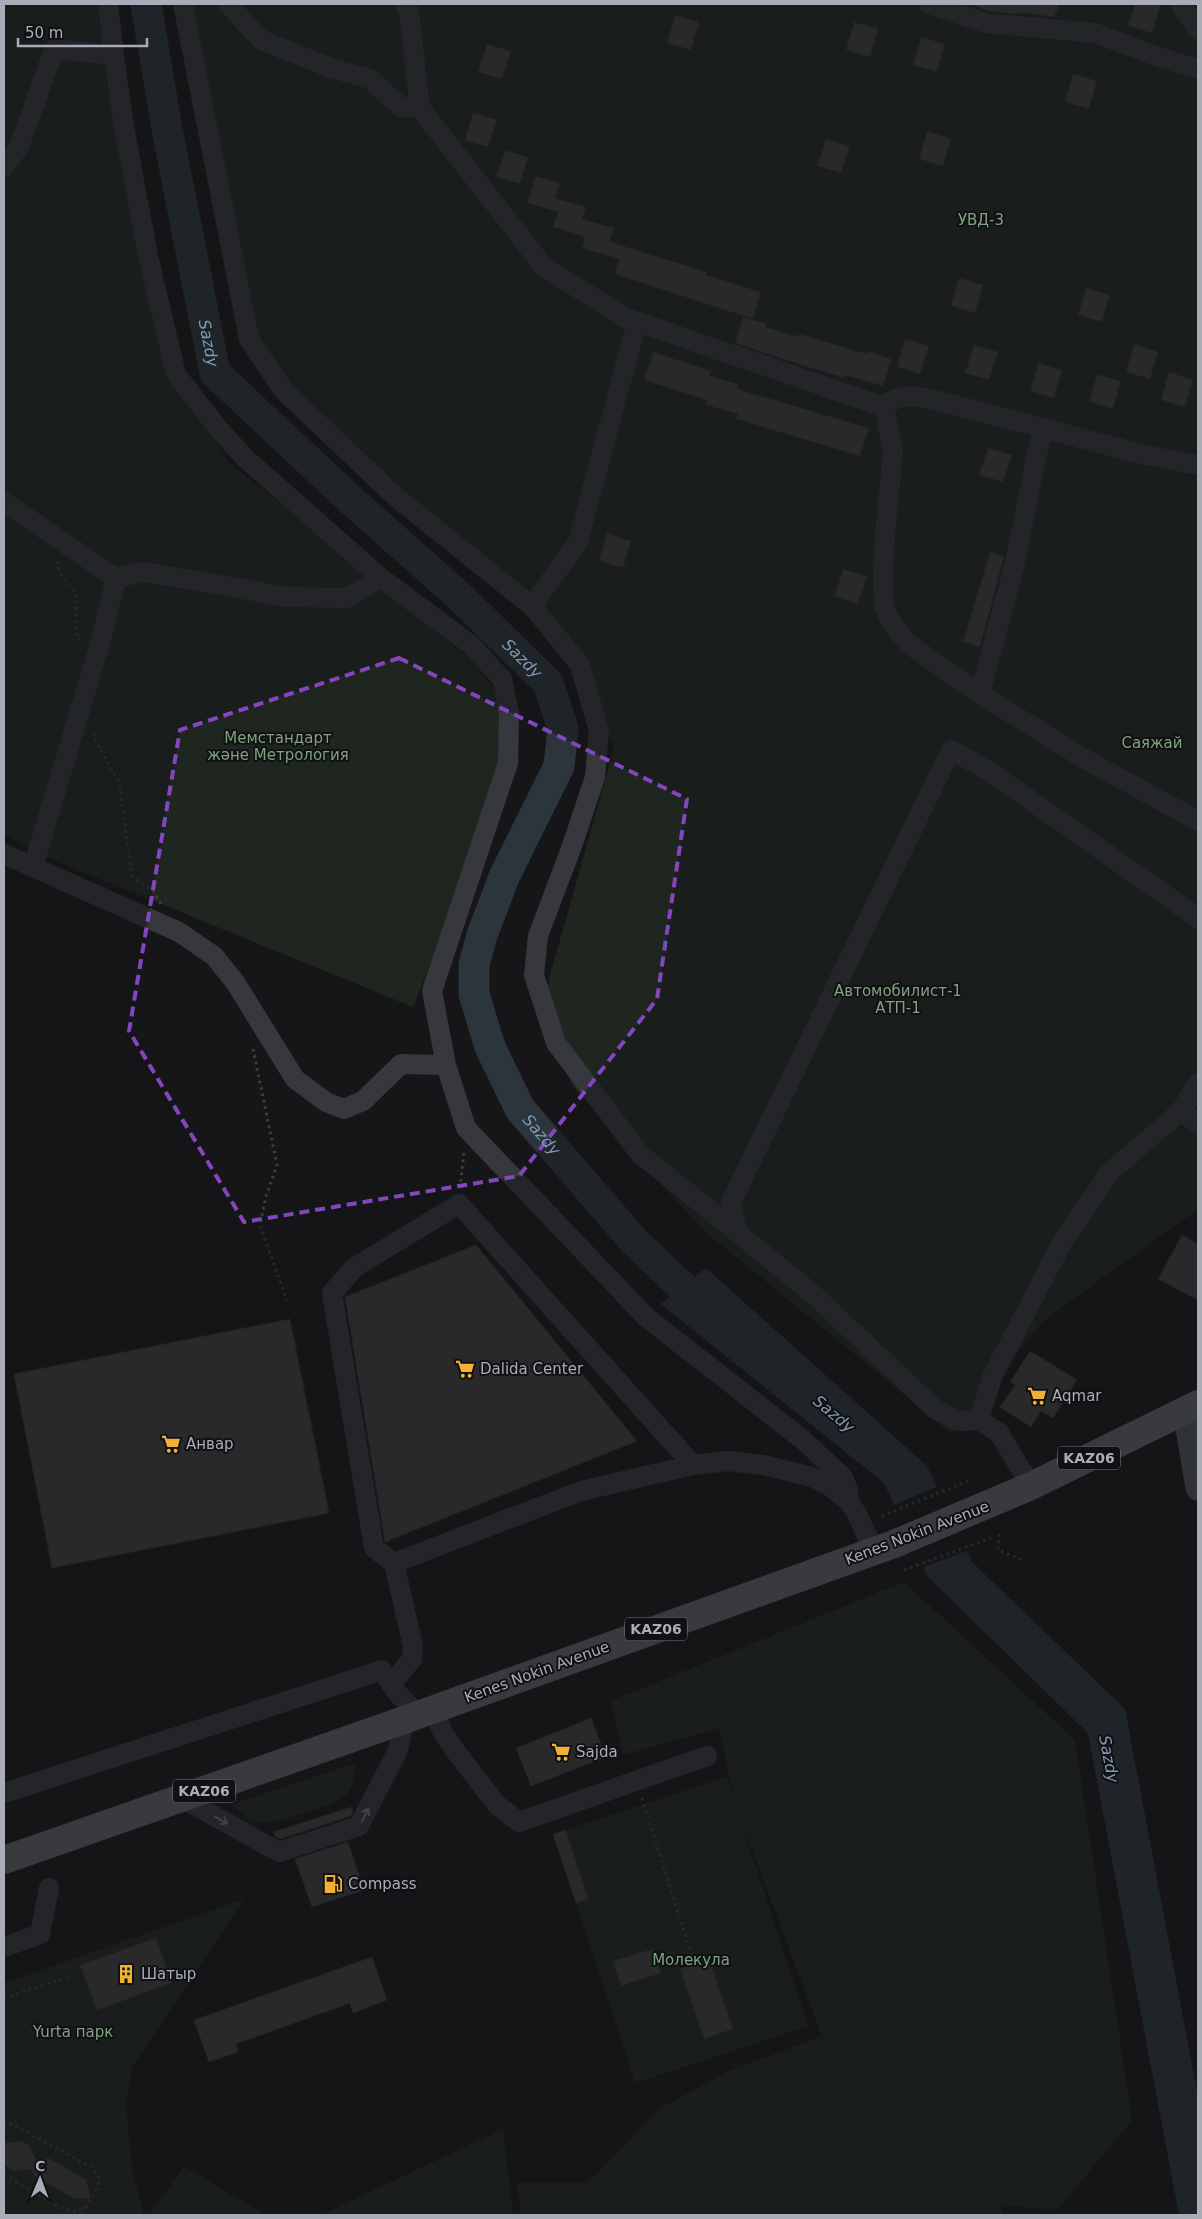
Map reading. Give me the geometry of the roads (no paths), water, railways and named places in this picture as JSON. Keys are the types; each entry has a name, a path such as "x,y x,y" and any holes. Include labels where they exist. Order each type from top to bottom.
{"highway":[{"name":"Kenes Nokin Avenue","path":"4,1860 419,1715 884,1547 1031,1486 1192,1407"}],"main road":[{"path":"1192,1407 1198,1488"}],"street":[{"path":"108,4 123,121 148,256 176,374 217,427 245,458 381,578 471,645 502,679 509,712 508,763 432,991 446,1065 466,1128 646,1317 802,1438 843,1477 850,1503"},
{"path":"183,4 249,339 284,391 396,497 532,606 580,665 599,731 594,776 572,846 538,936 534,976 556,1043 640,1154 814,1295 935,1409 958,1421 979,1420 999,1432 1031,1486"},
{"path":"228,4 261,40 331,68 370,79 401,106 420,108"},
{"path":"405,4 409,12 420,108 544,268 626,318 884,408"},
{"path":"929,4 986,23 1096,33 1156,56 1198,69"},
{"path":"1180,4 1198,30"},
{"path":"4,167 20,145 54,49 114,55"},
{"path":"532,606 578,542 637,322"},
{"path":"884,408 892,400 909,396 939,401 1145,455 1198,465"},
{"path":"884,408 893,450 883,578 886,612 898,632 910,645 980,694 1088,761 1198,821"},
{"path":"980,694 1015,563 1042,429"},
{"path":"4,502 116,578 144,572 288,597 347,598 381,578"},
{"path":"33,867 94,664 116,578"},
{"path":"738,1233 731,1202 951,750 989,770 1198,918"},
{"path":"4,854 179,932 214,956 235,982 295,1079 326,1102 344,1109 363,1101 401,1064 446,1065"},
{"path":"979,1420 992,1377 1063,1241 1110,1172 1181,1110 1198,1083"},
{"path":"1181,1110 1198,1124"},
{"path":"391,1684 412,1659 413,1646 394,1563 374,1548 332,1293 355,1267 459,1204 693,1465"},
{"path":"394,1563 581,1491 693,1465 728,1461 763,1465 812,1477 831,1487 850,1503 884,1547"},
{"path":"4,1793 382,1670 398,1694 419,1715 443,1733 498,1805 519,1822 707,1756"},
{"path":"178,1800 185,1800 278,1852 359,1826 398,1750 419,1715"},
{"path":"4,1947 40,1934 49,1888"}],"water":[{"path":"706,1268 927,1466 972,1562 1125,1709 1198,2097 1198,2215 1179,2215 1088,1733 928,1577 884,1483 661,1304"}],"waterway":[{"name":"Sazdy","path":"146,4 167,129 215,373 353,502 458,595 548,683 563,728 559,766 504,877 482,935 474,965 474,994 490,1047 520,1109 634,1241 678,1283 716,1315"}],"place":[{"name":"Dalida Center","path":"465,1369"},
{"name":"Aqmar","path":"1037,1396"},
{"name":"Анвар","path":"171,1444"},
{"name":"Sajda","path":"561,1752"},
{"name":"Compass","path":"333,1884"},
{"name":"Шатыр","path":"126,1974"}],"park label":[{"name":"УВД-3","path":"981,220"},
{"name":"Саяжай","path":"1152,743"},
{"name":"Мемстандарт және Метрология","path":"278,746"},
{"name":"Автомобилист-1 АТП-1","path":"898,1000"},
{"name":"Молекула","path":"691,1960"},
{"name":"Yurta парк","path":"73,2032"}]}
